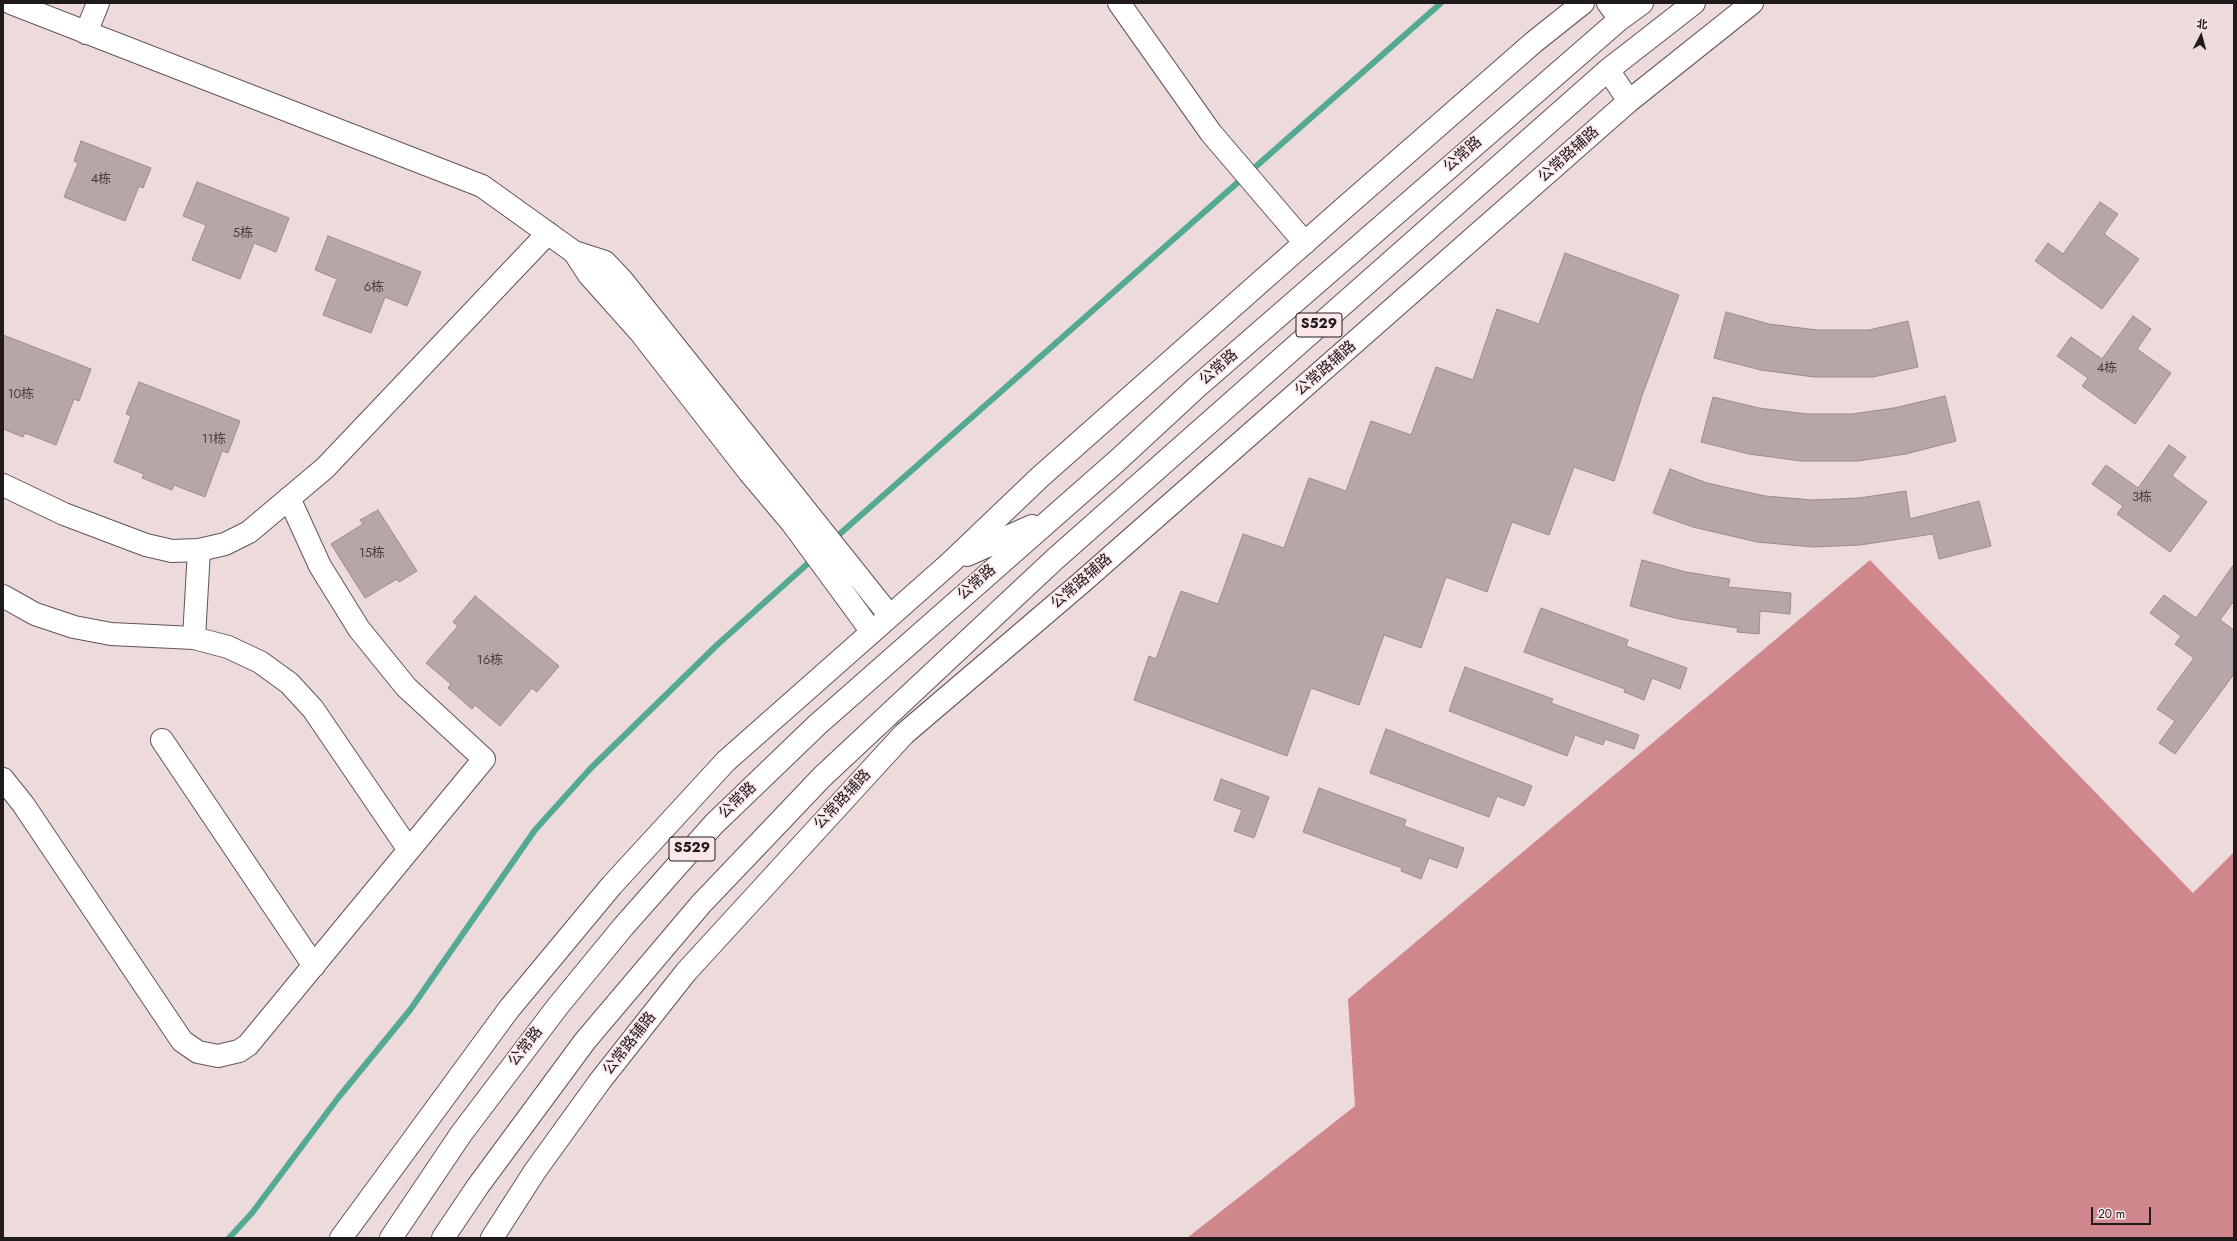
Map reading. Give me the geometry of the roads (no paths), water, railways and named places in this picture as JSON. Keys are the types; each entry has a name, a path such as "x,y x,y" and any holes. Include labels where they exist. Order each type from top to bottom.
{"main road":[{"path":"11,3 482,186 574,252 605,262 622,280 800,517 855,573 890,616"},
{"path":"86,32 98,3"},
{"path":"1119,3 1220,146 1305,243"},
{"path":"341,1238 509,1009 612,885 726,760 950,563 1040,477 1534,42 1583,3"},
{"name":"公常路","path":"391,1238 461,1134 558,1006 623,926 714,824 817,725 1118,460 1614,11 1642,3"},
{"name":"S529","path":"443,1238 478,1186 585,1041 701,904 822,777 1055,559 1608,70 1694,3"},
{"name":"公常路辅路","path":"492,1238 535,1171 600,1081 686,972 904,734 1087,578 1629,101 1752,3"},
{"path":"1608,70 1629,101"},
{"path":"3,485 64,514 146,545 172,551 199,550 225,544 249,532 325,468 548,233"},
{"path":"3,779 23,804 176,1034 189,1048 207,1055 229,1055 244,1048 256,1038 484,759 406,687 359,629 320,566 289,498"},
{"path":"950,563 1055,515"},
{"path":"800,517 839,587 872,632"},
{"path":"194,638 199,550"},
{"path":"3,596 35,614 74,627 111,634 194,638 228,647 260,662 289,683 313,709 409,850"},
{"path":"904,734 952,655"},
{"path":"162,740 314,966"}],"waterway":[{"path":"834,539 1441,3"},
{"path":"229,1238 252,1213 338,1098 410,1010 535,830 590,769 717,645 814,558"}]}
